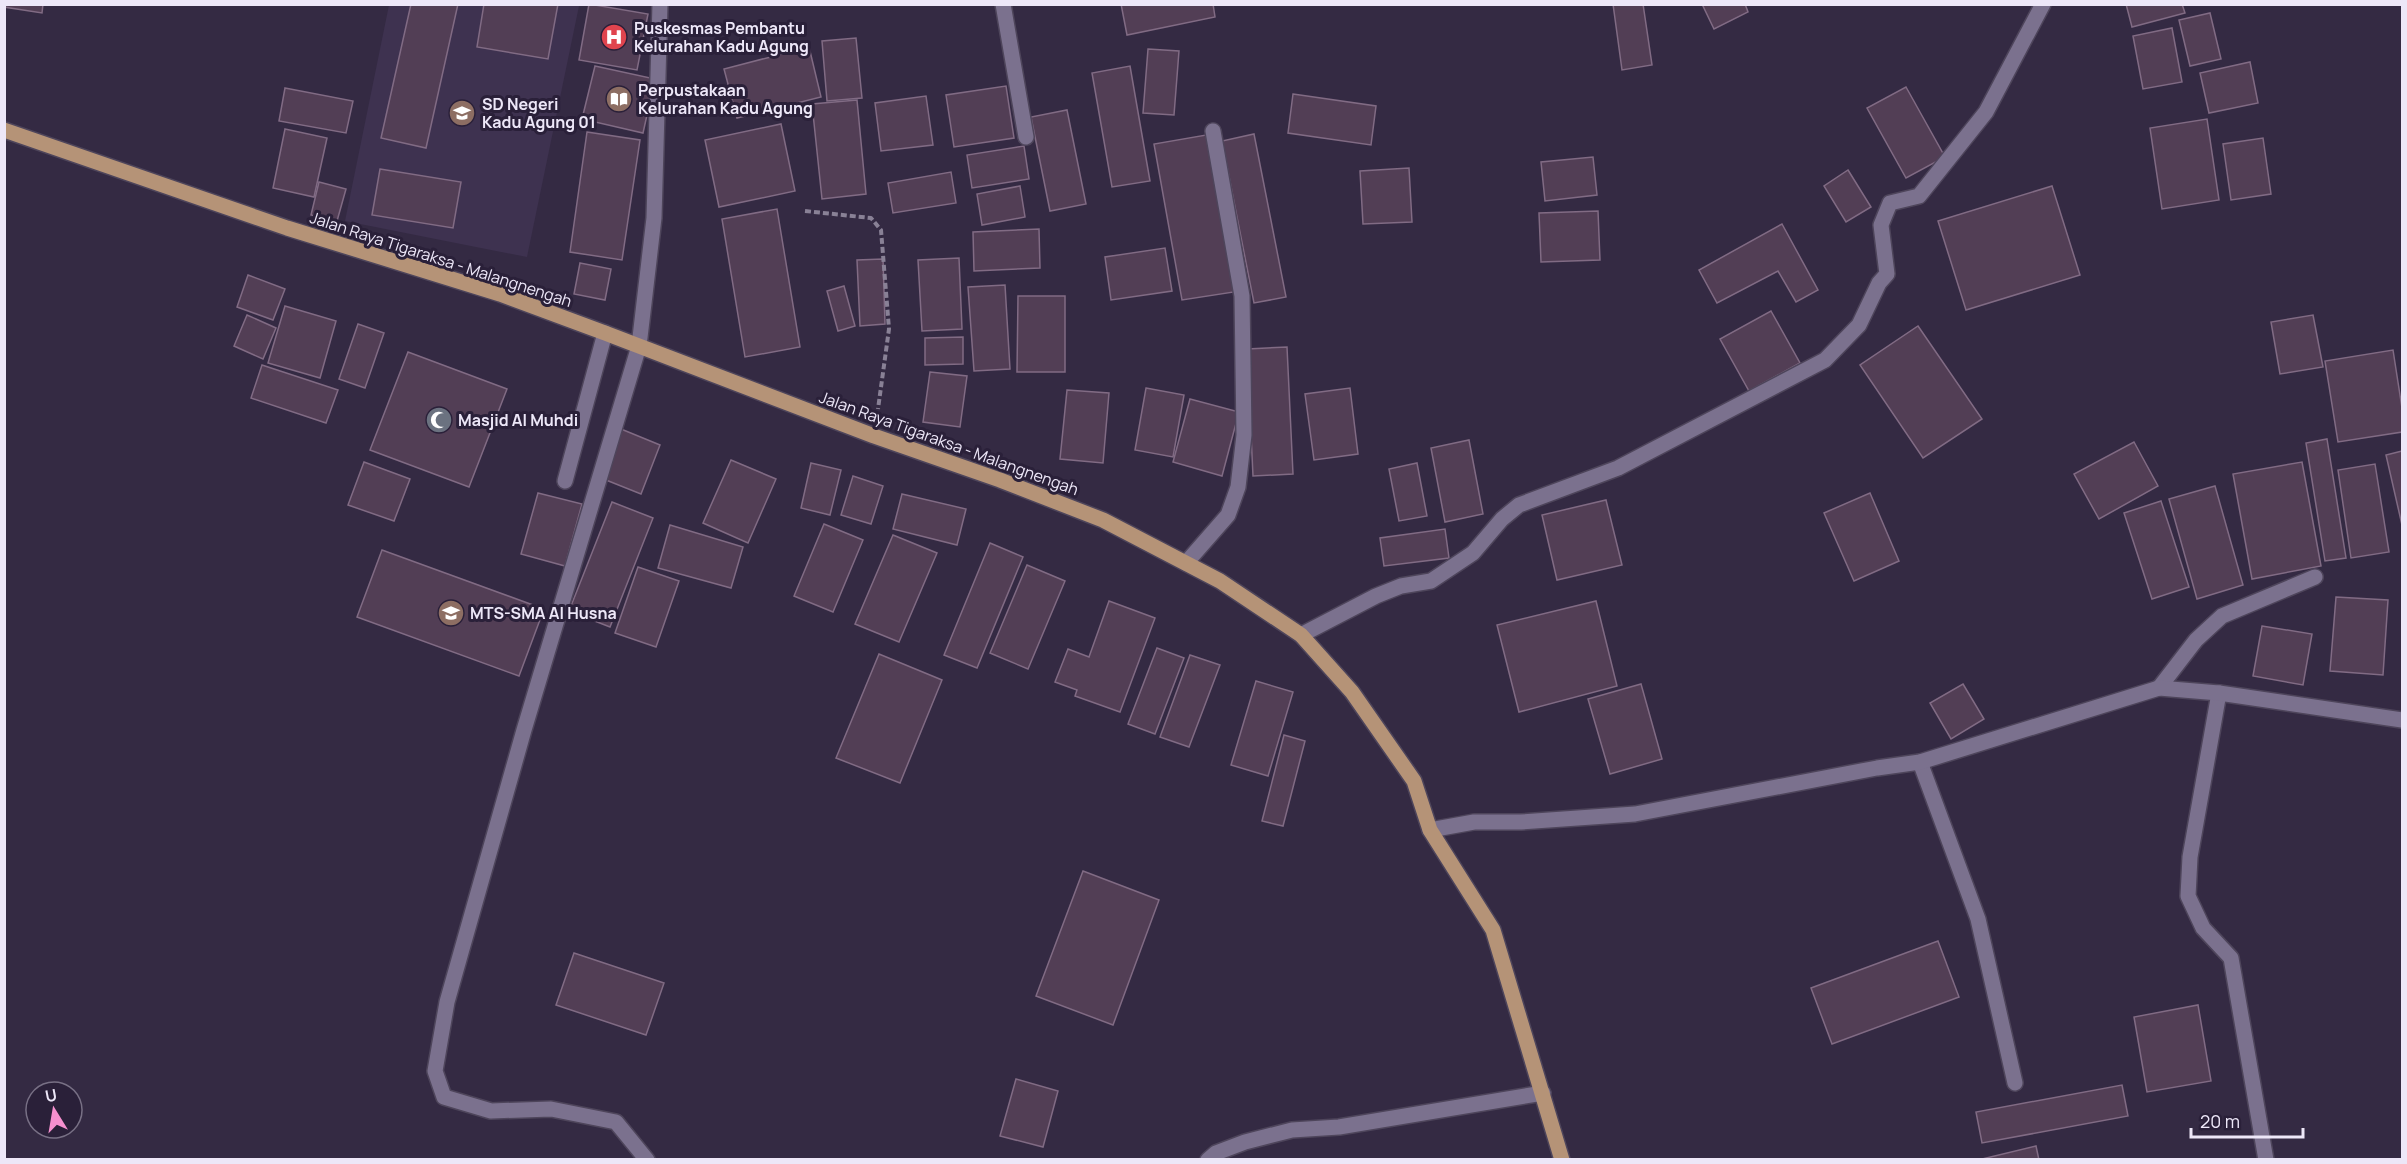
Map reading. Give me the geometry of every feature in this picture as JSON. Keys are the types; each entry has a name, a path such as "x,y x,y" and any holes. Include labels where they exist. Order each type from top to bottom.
{"main road":[{"name":"Jalan Raya Tigaraksa - Malangnengah","path":"4,130 287,228 500,294 606,333 874,436 1000,480 1103,520 1220,581 1301,635 1352,692 1414,781 1430,830 1493,930 1562,1160"}],"street":[{"path":"647,1160 616,1122 551,1109 491,1111 444,1097 435,1071 447,1002 524,730 639,346 654,218 660,4"},
{"path":"1003,4 1026,137"},
{"path":"1301,635 1376,596 1401,586 1431,581 1473,553 1502,519 1519,505 1618,468 1825,360 1859,325 1879,283 1887,274 1881,225 1890,203 1919,196 1986,112 2043,4"},
{"path":"1186,563 1228,515 1238,487 1244,435 1242,296 1213,131"},
{"path":"565,481 606,333"},
{"path":"2159,688 2196,640 2222,616 2315,577"},
{"path":"1430,830 1474,822 1521,822 1635,814 1877,768 1920,762 2159,688 2219,693 2403,720"},
{"path":"2219,693 2190,857 2188,896 2203,928 2231,958 2266,1160"},
{"path":"1920,762 1978,919 2015,1083"},
{"path":"1208,1160 1216,1153 1245,1142 1292,1130 1339,1127 1543,1093"}],"path":[{"path":"805,212 871,218 881,230 889,329 874,436"}],"shaded area":[{"name":"SD Negeri Kadu Agung 01","path":"570,4 579,6 527,257 345,221 389,5"}],"building":[{"path":"4,4 43,4 42,13 4,7"},
{"path":"411,4 458,4 426,148 381,138"},
{"path":"484,4 558,4 548,59 477,47"},
{"name":"Puskesmas Pembantu Kelurahan Kadu Agung","path":"589,4 648,14 637,70 579,60"},
{"path":"1121,4 1213,4 1215,17 1127,35"},
{"path":"1613,4 1643,4 1652,65 1622,70"},
{"path":"1702,4 1745,4 1748,12 1714,29"},
{"path":"2126,4 2182,4 2185,13 2132,27"},
{"path":"2210,13 2221,59 2190,66 2179,20"},
{"path":"2172,28 2182,82 2143,89 2133,36"},
{"path":"856,38 862,98 827,101 822,41"},
{"path":"809,47 821,97 737,118 724,69"},
{"path":"1148,49 1179,51 1174,115 1143,113"},
{"path":"2250,62 2258,103 2209,113 2200,73"},
{"name":"Perpustakaan Kelurahan Kadu Agung","path":"595,66 655,79 643,133 582,119"},
{"path":"1130,66 1150,181 1112,187 1092,73"},
{"path":"1006,86 1014,138 954,147 946,95"},
{"path":"1906,87 1945,157 1906,178 1867,108"},
{"path":"285,88 353,101 346,133 279,121"},
{"path":"1293,94 1376,106 1371,145 1288,133"},
{"path":"926,96 933,145 881,151 875,103"},
{"path":"857,100 866,194 822,199 812,104"},
{"path":"1067,110 1086,204 1050,211 1031,117"},
{"path":"2207,119 2219,200 2162,209 2150,128"},
{"path":"781,124 795,191 719,207 705,140"},
{"path":"285,129 327,138 314,197 273,188"},
{"path":"587,132 640,140 622,260 570,252"},
{"path":"1254,134 1286,297 1254,303 1222,141"},
{"path":"1206,135 1234,292 1182,300 1154,144"},
{"path":"2263,138 2271,194 2231,200 2223,144"},
{"path":"1024,146 1029,179 972,188 967,155"},
{"path":"1593,157 1597,195 1545,201 1541,162"},
{"path":"1409,168 1412,222 1363,224 1360,171"},
{"path":"380,169 461,182 453,228 372,215"},
{"path":"1848,170 1871,207 1846,222 1824,186"},
{"path":"951,172 956,203 893,213 888,183"},
{"path":"319,182 346,189 337,221 311,215"},
{"path":"1020,186 1025,217 982,225 977,194"},
{"path":"2052,186 2080,275 1966,310 1938,221"},
{"path":"777,209 800,347 745,357 722,219"},
{"path":"1598,211 1600,260 1541,262 1539,213"},
{"path":"1782,224 1818,290 1796,302 1778,271 1717,303 1699,270"},
{"path":"1039,229 1040,268 974,271 973,232"},
{"path":"1165,248 1172,291 1111,300 1105,257"},
{"path":"959,258 962,329 922,331 918,260"},
{"path":"883,259 885,324 860,326 857,260"},
{"path":"580,263 611,269 605,300 574,294"},
{"path":"248,275 285,289 273,320 237,307"},
{"path":"1005,285 1010,369 974,371 968,287"},
{"path":"844,286 855,326 838,331 827,291"},
{"path":"1018,296 1065,296 1065,372 1017,372"},
{"path":"285,306 336,321 320,378 268,363"},
{"path":"1771,311 1800,363 1749,391 1720,339"},
{"path":"247,315 276,328 263,359 234,346"},
{"path":"2313,315 2323,367 2280,374 2271,322"},
{"path":"358,324 384,333 365,388 339,379"},
{"path":"1918,326 1982,419 1923,458 1860,365"},
{"path":"963,337 963,364 925,365 925,338"},
{"path":"1287,347 1293,474 1253,476 1247,349"},
{"path":"2393,350 2402,408 2402,432 2338,442 2325,361"},
{"name":"Masjid Al Muhdi","path":"408,352 507,389 469,487 370,450"},
{"path":"262,365 338,390 326,423 251,398"},
{"path":"930,372 967,376 960,427 923,422"},
{"path":"1146,388 1184,395 1173,457 1135,450"},
{"path":"1350,388 1358,454 1314,460 1305,394"},
{"path":"1067,390 1109,393 1103,463 1060,459"},
{"path":"1190,399 1239,412 1222,476 1173,462"},
{"path":"621,429 660,445 641,494 601,478"},
{"path":"2327,439 2346,558 2325,561 2306,443"},
{"path":"1469,440 1483,514 1445,522 1431,448"},
{"path":"2134,442 2158,486 2099,519 2074,474"},
{"path":"2402,451 2402,525 2386,455"},
{"path":"731,460 776,479 748,543 703,523"},
{"path":"364,462 410,479 394,521 348,505"},
{"path":"2302,462 2321,566 2252,579 2233,474"},
{"path":"811,463 841,470 830,515 801,508"},
{"path":"1417,463 1427,516 1399,521 1389,469"},
{"path":"2375,464 2389,552 2351,558 2338,470"},
{"path":"853,476 883,486 871,524 841,515"},
{"path":"2215,486 2243,585 2197,599 2169,499"},
{"path":"538,493 582,504 565,566 521,554"},
{"path":"1870,493 1899,561 1854,581 1824,513"},
{"path":"902,494 966,509 957,545 893,529"},
{"path":"1606,500 1622,565 1557,580 1542,515"},
{"path":"2161,501 2189,587 2152,599 2124,513"},
{"path":"612,502 653,518 610,627 569,611"},
{"path":"824,524 863,540 833,612 794,596"},
{"path":"670,525 743,547 731,588 658,568"},
{"path":"1445,529 1449,558 1384,566 1380,538"},
{"path":"893,535 937,553 899,642 855,624"},
{"path":"990,543 1023,557 977,668 944,655"},
{"name":"MTS-SMA Al Husna","path":"382,550 544,609 519,676 357,617"},
{"path":"1027,565 1065,581 1028,669 990,653"},
{"path":"638,567 679,581 656,647 615,633"},
{"path":"2336,597 2388,600 2383,675 2330,671"},
{"path":"1109,601 1155,618 1120,712 1075,696 1077,690 1055,682 1068,649 1089,657"},
{"path":"1596,601 1617,686 1519,712 1497,625"},
{"path":"2262,626 2312,634 2303,685 2253,676"},
{"path":"1157,648 1184,658 1155,734 1128,724"},
{"path":"879,654 942,680 900,783 836,758"},
{"path":"1190,655 1220,665 1189,747 1160,737"},
{"path":"1256,681 1293,692 1268,776 1231,765"},
{"path":"1641,684 1662,759 1610,774 1588,699"},
{"path":"1963,684 1984,719 1951,739 1930,703"},
{"path":"1284,735 1305,741 1283,826 1262,821"},
{"path":"1083,871 1159,900 1113,1025 1036,996"},
{"path":"1938,941 1959,997 1832,1044 1811,988"},
{"path":"574,953 664,983 646,1035 556,1005"},
{"path":"2198,1005 2211,1081 2147,1092 2134,1017"},
{"path":"1016,1079 1058,1091 1043,1147 1000,1136"},
{"path":"2122,1085 2128,1116 1982,1143 1976,1112"},
{"path":"2036,1146 2039,1160 1978,1160"}],"place":[{"name":"Puskesmas Pembantu Kelurahan Kadu Agung","path":"614,37"},
{"name":"Perpustakaan Kelurahan Kadu Agung","path":"619,99"},
{"name":"SD Negeri Kadu Agung 01","path":"462,113"},
{"name":"Masjid Al Muhdi","path":"439,420"},
{"name":"MTS-SMA Al Husna","path":"451,613"}]}
